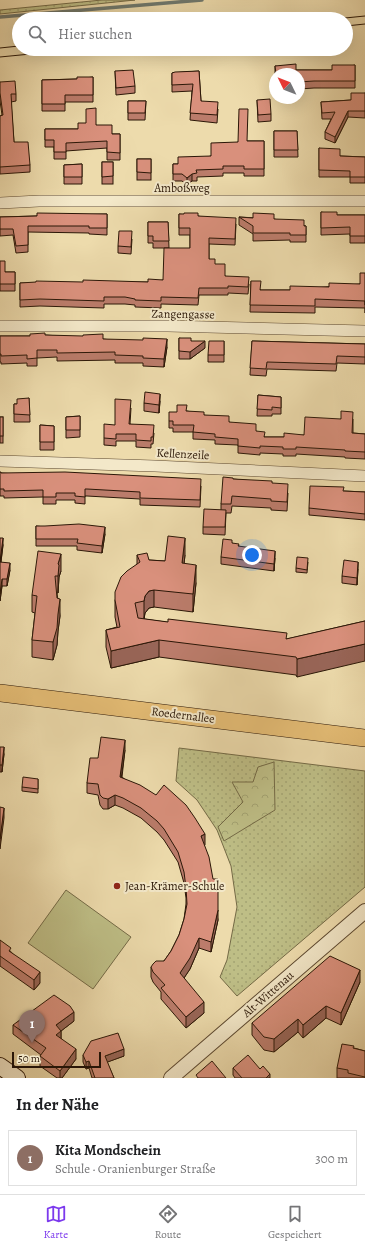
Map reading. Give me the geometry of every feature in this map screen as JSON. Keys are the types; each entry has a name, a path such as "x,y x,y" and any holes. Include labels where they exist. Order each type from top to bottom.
{"main road":[{"name":"Roedernallee","path":"0,693 365,738"}],"street":[{"name":"Amboßweg","path":"0,203 39,201 365,201"},
{"name":"Zangengasse","path":"0,326 168,326 365,331"},
{"name":"Kellenzeile","path":"0,461 155,466 365,476"},
{"name":"Alt-Wittenau","path":"171,1078 365,911"}],"green space":[{"path":"102,0 135,0 0,14 0,10"},
{"path":"179,748 365,771 365,887 237,996 220,977 227,960 237,907 231,866 217,830 197,800 176,781"},
{"path":"274,762 275,810 224,841 218,827 243,802 232,782 253,782 258,767"},
{"path":"66,890 131,937 93,989 28,943"}],"building":[{"path":"296,64 296,68 275,68 275,66"},
{"path":"332,65 355,65 355,81 305,82 305,70 332,70"},
{"path":"133,70 135,86 116,88 115,71"},
{"path":"199,71 201,101 218,102 217,115 190,113 193,84 172,85 172,73"},
{"path":"77,77 93,77 93,95 65,95 65,104 42,104 42,80 77,79"},
{"path":"15,81 16,94 11,94 14,142 28,142 30,165 0,167 0,116 3,115 0,82"},
{"path":"351,93 365,93 365,111 348,111 335,137 325,132 335,112 322,113 321,102 351,100"},
{"path":"269,99 271,114 258,115 257,100"},
{"path":"128,101 146,101 145,113 128,113"},
{"path":"96,108 96,125 112,125 112,134 120,134 120,153 107,152 107,141 66,143 66,152 54,152 54,140 45,140 45,129 78,129 78,123 86,123 86,109"},
{"path":"239,109 248,109 247,141 264,141 264,169 244,169 244,166 223,166 223,169 196,170 197,173 192,174 187,178 182,174 173,174 173,164 178,164 178,157 211,156 211,143 238,142"},
{"path":"274,131 297,131 298,150 274,150"},
{"path":"319,148 340,149 340,156 365,157 365,177 350,177 350,171 319,170"},
{"path":"137,159 151,159 151,173 137,172"},
{"path":"102,162 113,162 113,176 102,177"},
{"path":"82,164 82,177 64,177 64,165"},
{"path":"321,212 337,212 337,215 365,215 365,236 350,236 350,227 321,228"},
{"path":"37,213 107,214 107,228 89,228 89,226 28,226 28,245 16,246 13,229 0,229 0,217 37,216"},
{"path":"198,213 198,216 236,218 235,239 209,238 209,259 215,259 215,264 225,264 225,276 249,277 248,287 228,286 228,288 199,288 198,298 161,297 161,301 135,300 125,297 104,297 104,301 40,299 20,300 20,283 36,281 83,282 83,280 148,282 148,279 163,280 164,248 190,248 190,228 179,228 179,214"},
{"path":"253,213 274,214 274,219 304,220 306,235 290,235 290,233 253,233 253,226 239,217 253,218"},
{"path":"148,222 168,222 169,241 153,241 153,236 148,236"},
{"path":"119,231 132,231 131,247 118,246"},
{"path":"0,261 5,261 5,272 15,272 15,284 0,284"},
{"path":"360,273 365,273 365,301 315,299 315,306 250,305 251,281 261,281 260,290 290,290 290,286 329,287 329,283 360,284"},
{"path":"45,333 45,335 83,336 103,334 103,339 167,339 164,359 143,358 143,356 115,355 115,352 57,353 57,350 37,350 37,358 27,359 27,355 1,356 0,354 0,336 30,336 30,334"},
{"path":"179,338 191,338 191,341 205,341 190,352 179,351"},
{"path":"209,341 224,341 224,355 208,355"},
{"path":"252,341 365,344 365,357 337,356 336,364 267,362 266,369 250,368"},
{"path":"145,392 160,394 159,405 144,403"},
{"path":"258,395 281,397 281,408 272,407 272,410 257,409"},
{"path":"29,398 30,415 14,414 14,404 17,404 17,399"},
{"path":"115,399 131,400 129,424 154,425 153,437 151,437 151,441 136,440 136,434 116,434 116,439 104,438 104,424 115,425"},
{"path":"177,405 187,405 186,411 204,412 204,415 229,416 229,422 256,424 256,431 265,432 264,437 284,437 284,433 304,435 305,417 341,419 341,411 353,412 352,433 365,434 365,452 296,447 296,449 283,449 283,447 260,446 260,448 238,446 238,439 215,437 215,434 193,432 194,425 173,425 173,421 169,421 169,412 177,412"},
{"path":"80,416 80,430 66,430 66,417"},
{"path":"0,417 3,417 3,436 0,436"},
{"path":"40,425 54,426 54,442 40,442"},
{"path":"0,472 65,472 201,479 200,500 140,498 140,492 87,489 85,489 85,497 75,496 75,493 56,493 56,497 43,497 43,490 4,491 4,489 0,489"},
{"path":"223,477 272,481 272,483 288,484 287,502 271,501 271,499 232,496 231,504 221,504"},
{"path":"310,486 344,487 343,491 365,492 365,514 309,508"},
{"path":"204,509 226,510 225,527 203,527"},
{"path":"79,524 105,527 102,546 77,543 78,539 36,539 36,526"},
{"path":"168,536 185,538 182,563 196,565 193,594 154,590 149,591 145,596 144,601 135,603 138,618 168,622 168,619 287,633 286,639 365,621 365,644 297,659 296,657 159,640 111,651 106,630 120,627 115,592 121,577 140,562 137,555 147,553 149,560 165,561"},
{"path":"0,538 3,538 0,562"},
{"path":"223,539 232,540 232,543 239,544 238,546 275,551 274,564 221,557"},
{"path":"38,551 61,554 58,564 58,576 55,576 57,598 60,599 57,628 53,642 32,640 37,596 32,595"},
{"path":"297,557 308,558 307,570 296,568"},
{"path":"344,560 358,562 357,578 342,576"},
{"path":"0,562 10,563 7,579 2,579 0,594"},
{"path":"101,737 125,740 120,777 140,785 156,795 164,785 186,805 205,834 201,836 209,857 213,879 218,879 218,910 211,942 199,938 190,958 180,973 204,1002 186,1017 161,988 165,985 153,972 151,967 156,961 164,961 171,951 179,935 184,919 187,904 186,888 184,872 178,852 164,829 141,808 115,795 108,799 103,798 100,795 98,784 87,783 90,758 98,758"},
{"path":"0,747 4,747 2,765 0,765"},
{"path":"23,777 38,779 38,789 22,787"},
{"path":"0,807 4,808 0,839"},
{"path":"0,940 11,948 9,951 40,972 34,980 0,956"},
{"path":"330,956 360,970 341,1013 326,1006 303,1025 298,1019 274,1039 264,1037 252,1023"},
{"path":"54,995 70,1006 74,1012 56,1025 61,1031 56,1035 76,1049 60,1071 40,1056 46,1048 13,1025"},
{"path":"118,1033 124,1049 105,1056 114,1078 95,1078 89,1061 86,1062 83,1055 91,1041"},
{"path":"342,1044 354,1046 353,1048 365,1051 365,1077 348,1073 348,1070 337,1068"},
{"path":"248,1055 260,1069 263,1066 270,1074 266,1078 242,1078 233,1068"},
{"path":"212,1061 226,1078 198,1078 196,1075"}],"waterway":[{"path":"59,12 202,0"},
{"path":"0,17 12,16"}],"tram line":[{"path":"353,17 365,16"},
{"path":"353,25 365,24"},
{"path":"0,48 12,47"},
{"path":"0,57 12,56"}],"place":[{"name":"Jean-Krämer-Schule","path":"117,886"},
{"name":"Kita Mondschein","path":"32,1043"}]}
